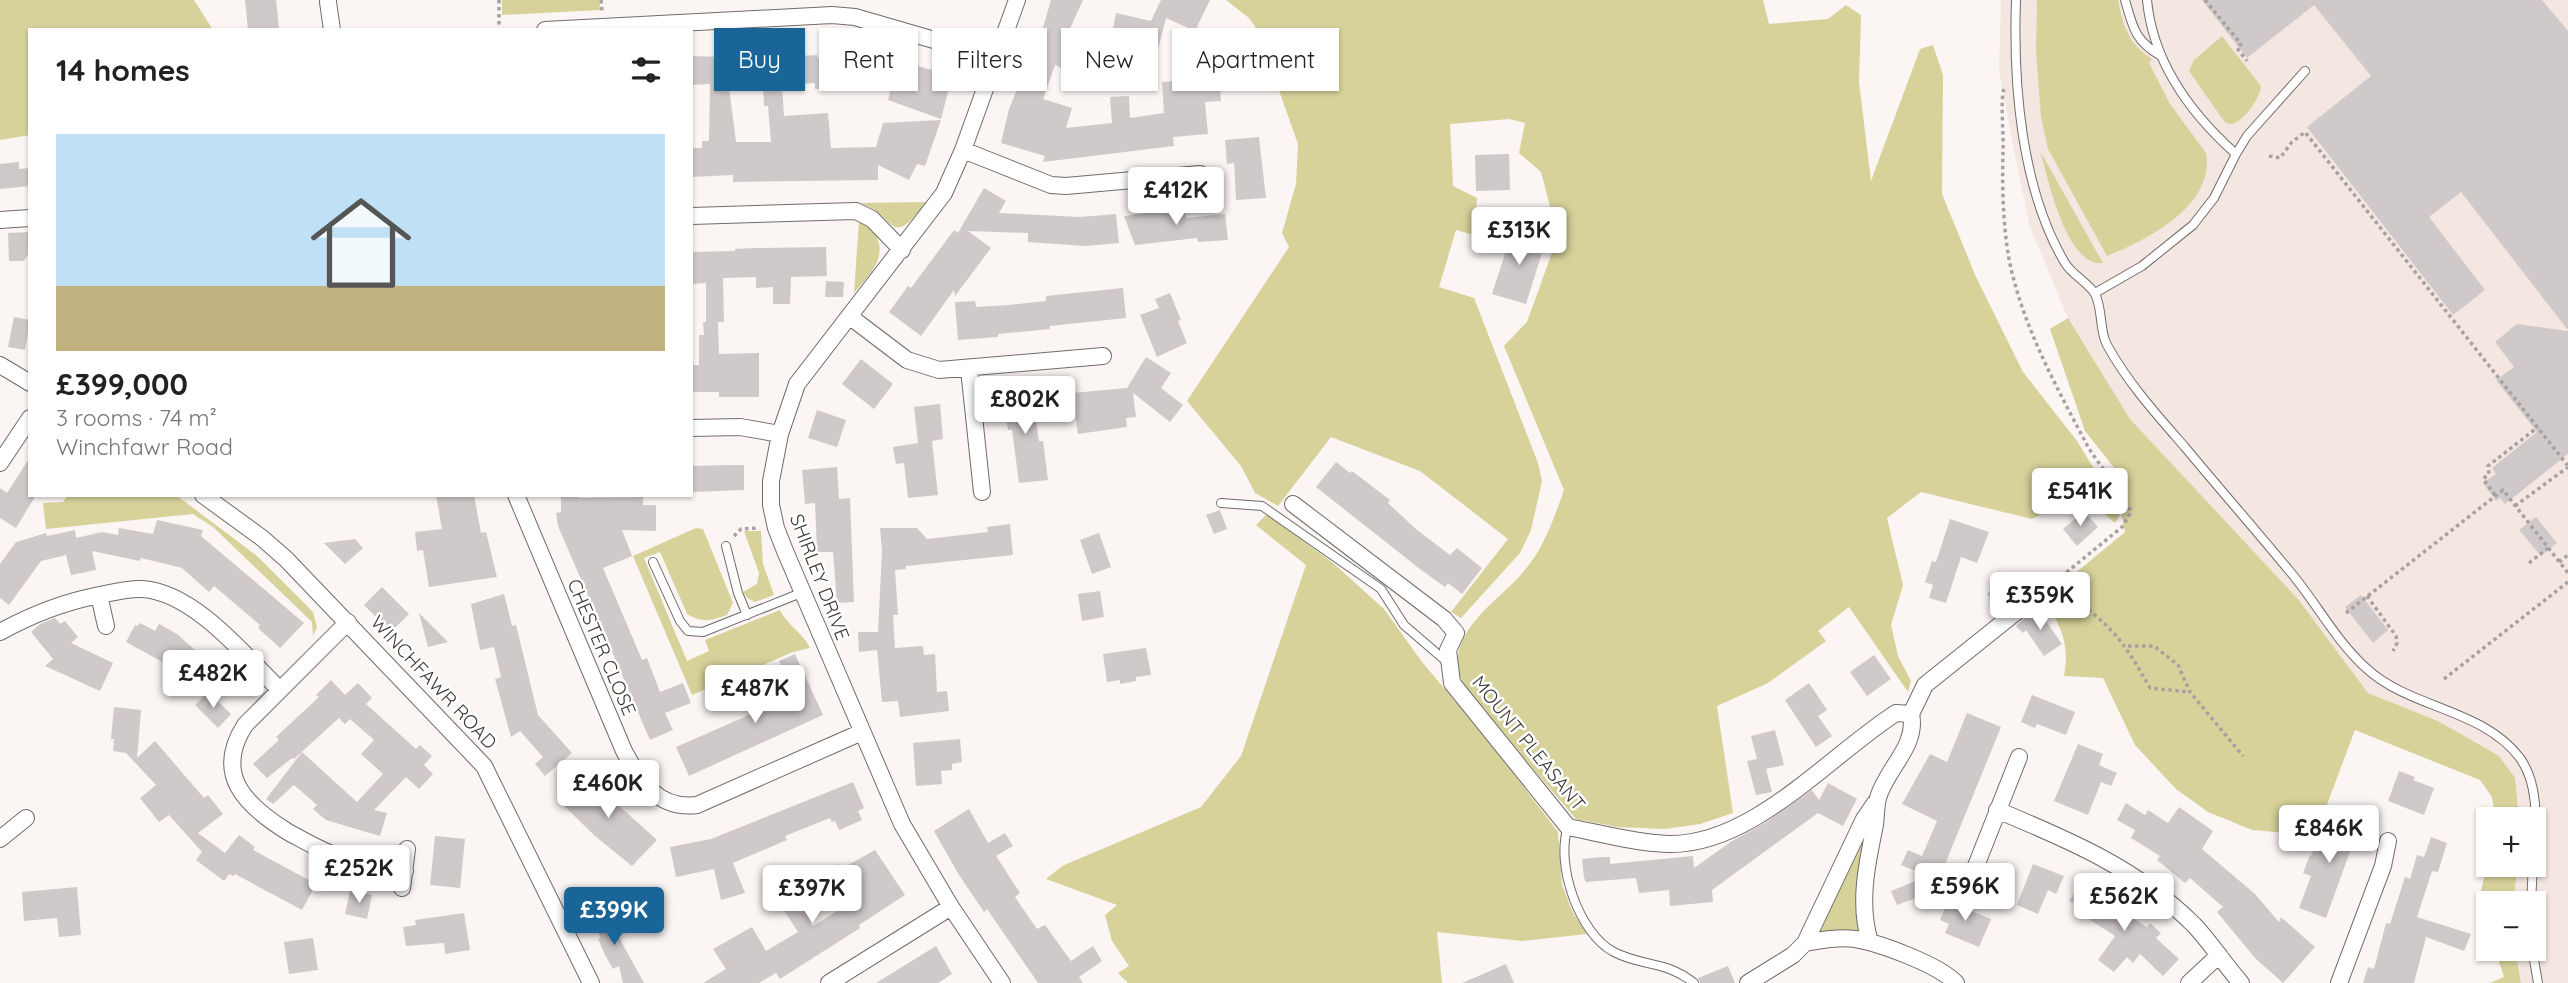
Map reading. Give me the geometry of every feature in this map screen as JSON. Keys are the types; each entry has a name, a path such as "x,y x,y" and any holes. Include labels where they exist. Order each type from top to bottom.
{"street":[{"path":"785,0 785,17"},
{"name":"SHIRLEY DRIVE","path":"1007,28 1017,0"},
{"path":"328,2 332,28"},
{"path":"582,28 832,15 855,17 932,39"},
{"name":"SHIRLEY DRIVE","path":"984,91 944,193 797,384 774,458 771,505 776,528 802,593 902,824 951,907 1002,983"},
{"path":"963,150 1051,185 1066,186 1200,174"},
{"path":"693,216 856,211 872,219 902,250"},
{"path":"0,220 28,218"},
{"path":"849,316 907,360 939,370 1103,356"},
{"path":"0,365 28,382"},
{"path":"968,369 982,492"},
{"path":"0,463 28,421"},
{"path":"693,428 740,427 780,434"},
{"name":"WINCHFAWR ROAD","path":"206,497 270,545 348,622 485,766 591,983"},
{"name":"CHESTER CLOSE","path":"517,497 624,751 639,780 654,794 668,803 683,807 696,805 862,732"},
{"name":"MOUNT PLEASANT","path":"1293,504 1444,619 1456,634 1448,650 1452,682 1568,827 1667,844 1693,842 1730,831 1824,769 1885,720 1896,713 1911,714"},
{"path":"1748,983 1793,955 1805,943 1864,818 1878,798 1910,738 1913,725 1911,714 1925,685 2050,585"},
{"path":"5,629 52,606 99,595 143,589 164,594 192,608 218,629 279,690"},
{"path":"99,595 106,626"},
{"path":"348,622 245,725 231,755 232,768 240,790 253,807 269,820 312,845 345,859 405,871"},
{"path":"1972,876 2019,757"},
{"path":"1870,942 1865,925 1867,854 1878,798"},
{"path":"1997,810 2089,849 2120,866 2168,902 2194,926 2241,983"},
{"path":"0,839 26,818"},
{"path":"2339,983 2383,866 2388,841"},
{"path":"402,888 408,849"},
{"path":"829,983 951,907"},
{"path":"1805,943 1836,938 1870,942 1933,966 1956,983"},
{"path":"2189,983 2219,955"}],"lane":[{"path":"2016,0 2017,82 2025,146 2040,208 2066,265 2095,293 2105,342 2130,383 2290,570 2340,641 2379,680 2481,726 2504,740 2521,760 2530,780 2536,807"},
{"path":"2124,0 2136,35 2147,47 2161,56"},
{"path":"2147,0 2161,56 2188,104 2236,154"},
{"path":"2095,293 2142,266 2193,225 2214,198 2236,154 2254,127 2305,71"},
{"path":"1221,503 1262,506 1381,589 1404,625 1449,664"},
{"path":"726,546 737,593 747,615"},
{"path":"653,562 680,621 688,631 704,632 802,593"},
{"path":"1568,827 1565,835 1566,869 1570,890 1587,924 1601,943 1622,956 1669,967 1693,983"},
{"path":"2534,961 2538,983"}],"path":[{"path":"499,0 499,28"},
{"path":"601,0 602,15"},
{"path":"2205,0 2241,44 2236,48 2247,61"},
{"path":"2003,82 2002,178 2009,258 2027,321 2061,397 2092,452 2125,496 2131,512 2122,527 2050,585 2093,612 2126,646 2150,688 2189,692"},
{"path":"2269,156 2280,158 2292,142 2305,132 2568,466 2515,506"},
{"path":"2496,496 2483,479 2488,474 2488,466 2538,427"},
{"path":"2346,613 2502,490 2568,573"},
{"path":"741,529 762,528"},
{"path":"2529,563 2548,548"},
{"path":"2559,562 2568,555"},
{"path":"2444,679 2568,582"},
{"path":"2367,596 2396,636 2393,651"},
{"path":"2126,646 2154,646 2178,665 2189,692 2243,756"}],"shaded area":[{"path":"0,0 194,0 212,28 28,28 28,135 0,140"},
{"path":"502,0 599,0 600,10 502,15"},
{"path":"1226,0 1763,0 1769,24 1828,19 1846,5 1861,15 1859,82 1871,181 1920,49 1933,45 1943,75 1942,194 1976,277 2023,372 2077,441 2120,511 2127,484 2085,431 2050,329 2068,318 2130,419 2298,599 2368,693 2438,721 2499,756 2515,778 2518,807 2493,807 2492,797 2480,780 2355,730 2325,810 2289,833 2252,830 2208,812 2176,789 2135,745 2103,678 2064,676 2066,654 2063,636 2044,599 2125,532 2121,513 2115,523 2081,493 2032,519 1921,492 1887,518 1903,585 1891,625 1898,656 1911,681 1908,692 1849,607 1818,631 1826,641 1768,683 1717,706 1733,813 1700,824 1665,829 1617,827 1576,819 1470,695 1458,671 1462,641 1480,615 1531,562 1548,532 1564,490 1504,346 1527,322 1558,236 1541,172 1519,153 1525,123 1509,119 1450,124 1453,186 1477,198 1474,235 1456,230 1439,287 1474,298 1538,463 1542,481 1531,530 1520,553 1461,618 1451,612 1508,539 1420,471 1331,437 1278,506 1255,493 1241,466 1187,401 1289,247 1282,233 1296,184 1298,144 1279,91 1339,91 1339,28 1256,28 1249,18"},
{"path":"2001,0 2568,0 2568,983 2521,983 2517,961 2546,961 2546,891 2514,891 2516,877 2546,877 2546,807 2518,807 2515,778 2438,721 2368,693 2298,599 2130,419 2068,318 2030,227 1999,70"},
{"path":"2037,0 2118,0 2132,41 2152,59 2149,63 2170,104 2206,153 2206,172 2200,189 2189,205 2141,241 2107,256 2048,149 2041,117 2036,52"},
{"path":"2222,36 2261,86 2251,109 2232,124 2226,123 2221,117 2189,71 2194,60"},
{"path":"2040,151 2103,263 2090,261 2069,237"},
{"path":"926,202 914,217 898,227 870,207 858,203"},
{"path":"859,221 869,226 874,233 880,252 875,267 854,293"},
{"path":"67,497 179,497 257,556 313,612 317,627 313,636 312,622 213,527 193,514 46,529 43,503 63,502"},
{"path":"1267,514 1333,563 1384,609 1422,662 1488,740 1558,832 1562,885 1573,913 1587,934 1522,941 1437,932 1442,983 1128,983 1118,973 1129,966 1112,941 1105,915 1117,905 1046,879 1062,866 1201,807 1241,756 1306,565 1256,525"},
{"path":"696,528 703,529 733,603 727,615 707,620 687,614 660,552 644,558 687,661 709,651 705,640 780,610 810,648 793,652 692,695 633,556"},
{"path":"744,531 761,531 763,564 774,595 755,602 743,592 757,584 759,573"},
{"path":"1862,839 1865,840 1860,929 1857,933 1818,932"},
{"path":"2484,877 2516,877 2515,891 2481,891"},
{"path":"2499,961 2517,961 2521,983 2490,983 2504,977"}],"building":[{"path":"245,0 276,0 279,28 248,28"},
{"path":"1051,0 1083,0 1070,28 1061,28 1061,68 1055,65 1047,88 1047,28 1042,28"},
{"path":"1161,0 1210,0 1196,28 1188,28 1166,18 1158,49 1158,28 1113,28 1116,13 1151,21"},
{"path":"2202,0 2542,0 2568,31 2568,330 2461,192 2429,217 2485,290 2453,315 2307,127 2371,76 2314,5 2247,58"},
{"path":"817,55 819,58 819,89 815,89 815,83 805,84 805,56"},
{"path":"693,56 714,57 714,91 730,91 736,142 771,142 768,106 764,106 763,91 782,91 784,116 828,113 831,148 876,147 883,123 941,120 925,166 917,164 909,180 878,165 878,180 733,182 733,175 693,177 693,148 702,148 702,141 709,141 710,84 693,85"},
{"path":"918,66 932,70 932,91 948,91 941,119 888,100 890,91 918,91"},
{"path":"1172,81 1172,91 1220,91 1221,101 1205,102 1208,134 1173,137 1174,146 1043,162 1045,156 1001,143 1016,91 1046,91 1043,99 1072,108 1066,128 1112,123 1110,97 1129,96 1130,118 1164,113 1162,82"},
{"path":"1259,137 1266,198 1236,200 1234,163 1227,164 1225,140"},
{"path":"1509,154 1510,190 1476,191 1475,155"},
{"path":"19,162 19,169 28,168 28,186 0,189 0,164"},
{"path":"984,188 1006,201 999,213 1080,217 1116,214 1119,243 1086,246 1028,242 1028,233 968,231 991,248 955,296 954,290 921,336 889,312 908,286 911,288 954,230 958,233"},
{"path":"1184,208 1186,218 1225,214 1228,240 1198,242 1197,238 1135,245 1124,216"},
{"path":"1513,229 1546,240 1526,304 1492,294"},
{"path":"28,232 28,254 24,261 9,261 8,233"},
{"path":"826,247 827,276 791,277 790,304 773,304 773,287 756,288 756,277 723,278 724,322 718,322 719,354 759,353 759,397 719,397 719,392 693,392 693,365 699,365 699,335 704,335 703,322 706,322 706,283 693,284 693,252"},
{"path":"826,281 844,282 843,297 825,297"},
{"path":"1123,288 1126,318 1050,326 1050,329 998,334 998,337 958,340 955,302 975,301 976,307 1009,305 1046,301 1046,296"},
{"path":"1170,293 1187,343 1157,357 1140,315 1159,308 1155,299"},
{"path":"14,317 28,320 25,350 8,347"},
{"path":"2517,324 2568,331 2568,454 2505,504 2500,498 2496,501 2483,483 2496,474 2492,468 2537,432 2496,380 2514,367 2495,342"},
{"path":"1146,357 1171,373 1161,388 1183,405 1170,422 1133,393 1136,417 1126,418 1127,427 1078,434 1072,393 1127,388"},
{"path":"861,359 893,384 874,409 842,384"},
{"path":"1031,389 1039,441 1043,441 1048,480 1019,483 1012,430 1008,430 1002,393"},
{"path":"940,404 943,439 932,441 938,495 908,498 904,463 896,464 893,447 918,443 914,407"},
{"path":"817,410 846,420 837,447 808,438"},
{"path":"28,460 28,497 35,497 16,528 0,518 0,488 7,493"},
{"path":"1336,462 1390,500 1388,503 1417,530 1450,555 1457,548 1482,568 1462,594 1448,583 1445,587 1420,569 1316,487"},
{"path":"744,465 744,490 693,492 693,466"},
{"path":"837,467 839,499 850,498 854,602 837,603 833,552 817,552 815,503 805,504 802,470"},
{"path":"436,497 474,497 481,533 486,532 497,577 429,587 423,550 417,551 415,532 442,529"},
{"path":"561,497 643,497 643,505 656,505 656,531 622,530 632,556 603,568 642,660 647,658 660,692 683,683 691,703 665,713 673,730 650,740 558,526 556,513 561,512"},
{"path":"1220,510 1227,529 1214,534 1206,515"},
{"path":"2084,511 2098,527 2077,546 2063,529"},
{"path":"2536,517 2557,543 2541,556 2519,530"},
{"path":"1950,519 1989,532 1977,563 1961,557 1946,603 1929,598 1933,585 1925,582 1932,561 1936,562"},
{"path":"157,520 203,530 201,536 304,623 280,648 258,628 260,625 214,586 209,592 182,568 141,558 140,561 92,551 96,570 71,575 66,555 41,561 9,605 0,598 0,564 16,542 46,533 47,536 75,530 76,538 102,532 118,535 119,528 153,534"},
{"path":"1010,524 1013,555 906,566 906,569 895,570 898,615 893,615 895,648 923,646 924,655 935,654 937,692 947,691 949,711 900,717 898,701 882,702 877,650 859,652 858,632 878,632 882,550 880,528 917,528 927,539 988,532 987,527"},
{"path":"1099,533 1111,567 1092,574 1080,540"},
{"path":"355,539 363,548 345,564 324,543"},
{"path":"2002,580 2018,597 2002,610 1987,594"},
{"path":"382,587 409,614 391,632 364,605"},
{"path":"1100,591 1104,617 1082,621 1078,594"},
{"path":"504,594 512,626 516,625 538,715 572,753 545,776 535,764 543,757 520,731 511,737 495,679 501,677 494,647 480,650 471,604"},
{"path":"2361,595 2388,630 2373,643 2345,607"},
{"path":"2037,608 2062,644 2044,656 2026,630 2023,633 2016,626"},
{"path":"419,613 448,642 428,647"},
{"path":"55,618 60,624 65,621 78,637 71,643 113,663 100,691 45,666 53,659 31,632 40,624"},
{"path":"140,623 155,631 159,624 177,634 195,650 192,653 212,672 195,690 168,665 126,642 135,625"},
{"path":"1146,648 1151,675 1136,677 1136,681 1120,684 1120,680 1107,682 1103,654"},
{"path":"795,654 823,715 689,776 676,747 795,695 779,661"},
{"path":"1874,655 1891,679 1867,696 1850,672"},
{"path":"331,680 345,695 358,683 372,698 366,704 416,749 420,745 432,756 424,765 433,774 419,789 406,777 374,810 387,813 380,836 326,820 313,809 317,805 294,785 273,804 266,799 302,752 357,802 383,774 361,754 374,740 350,719 345,724 339,718 294,759 267,778 253,764 279,740 276,737 319,697 316,695"},
{"path":"1809,683 1827,710 1818,716 1832,736 1816,747 1785,700"},
{"path":"208,692 231,714 218,728 195,705"},
{"path":"2032,695 2075,712 2066,735 2037,724 2035,728 2021,722"},
{"path":"114,707 141,710 137,758 155,741 204,798 208,795 223,814 198,833 225,853 239,835 255,847 253,850 316,884 302,910 235,874 229,874 224,881 196,860 202,852 169,815 159,822 140,798 156,785 126,753 113,751 114,739 111,739"},
{"path":"1967,713 2001,727 1928,906 1924,895 1897,905 1891,891 1928,876 1901,865 1908,850 1922,856 1937,821 1902,804 1930,754 1947,762"},
{"path":"1775,730 1784,765 1766,769 1772,792 1756,795 1747,761 1757,759 1751,736"},
{"path":"960,739 962,762 952,764 952,770 941,771 942,784 916,786 913,743"},
{"path":"2078,744 2103,754 2099,765 2117,773 2111,786 2101,782 2088,815 2054,801"},
{"path":"2399,771 2434,788 2424,815 2388,801"},
{"path":"590,772 619,800 616,803 657,840 632,866 595,836 560,802"},
{"path":"853,782 864,808 858,811 862,820 839,830 835,821 832,822 830,818 785,836 787,840 733,863 745,893 721,900 714,869 676,877 670,847 711,839"},
{"path":"1828,783 1857,799 1843,826 1818,813 1712,890 1713,902 1670,906 1669,890 1639,893 1636,878 1586,882 1584,878 1582,859 1601,857 1610,857 1610,864 1693,856 1694,868 1812,790 1819,800"},
{"path":"2126,803 2145,815 2148,810 2168,823 2179,807 2213,831 2202,849 2255,894 2279,922 2281,917 2315,947 2283,983 2255,958 2217,912 2223,907 2190,878 2185,883 2157,860 2160,856 2131,838 2135,830 2117,820"},
{"path":"969,809 988,843 1005,833 1013,846 996,856 1020,893 1015,897 1037,929 1045,925 1071,961 1093,946 1102,961 1079,977 1083,983 1038,983 987,909 984,912 959,875 934,831"},
{"path":"2337,813 2361,821 2326,918 2299,908 2311,876 2303,873 2310,855 2322,831 2329,834"},
{"path":"435,836 465,839 460,888 430,885"},
{"path":"2431,837 2447,843 2438,872 2432,871 2417,917 2471,934 2464,951 2426,937 2414,983 2363,983 2368,967 2374,969 2386,923 2390,924 2405,877 2410,879 2417,855 2424,857"},
{"path":"875,850 905,895 859,925 860,928 780,979 776,973 759,983 703,983 726,969 713,949 752,927 766,951 798,932 783,909 798,900 813,926 845,906 829,882 831,881 827,873 840,864 843,868"},
{"path":"2033,864 2064,876 2056,894 2048,890 2038,914 2017,905"},
{"path":"2079,885 2094,893 2097,888 2110,896 2106,901 2147,927 2150,923 2161,933 2156,938 2179,959 2163,976 2140,954 2133,963 2127,957 2114,972 2098,960 2115,936 2081,914 2084,908 2069,901"},
{"path":"77,887 81,935 59,937 57,918 24,921 22,892"},
{"path":"350,891 372,895 367,919 345,914"},
{"path":"1950,897 1964,903 1962,907 1991,919 1979,947 1945,933 1949,924 1940,920"},
{"path":"605,906 644,983 623,983 619,966 613,969 605,955 598,939 601,938 589,914"},
{"path":"464,913 470,950 445,954 444,943 406,946 403,927 416,925 415,920"},
{"path":"313,938 318,970 289,974 284,942"},
{"path":"936,946 952,974 938,983 876,983"},
{"path":"1506,964 1514,983 1462,983"},
{"path":"1728,966 1735,983 1700,983 1698,978"}]}
